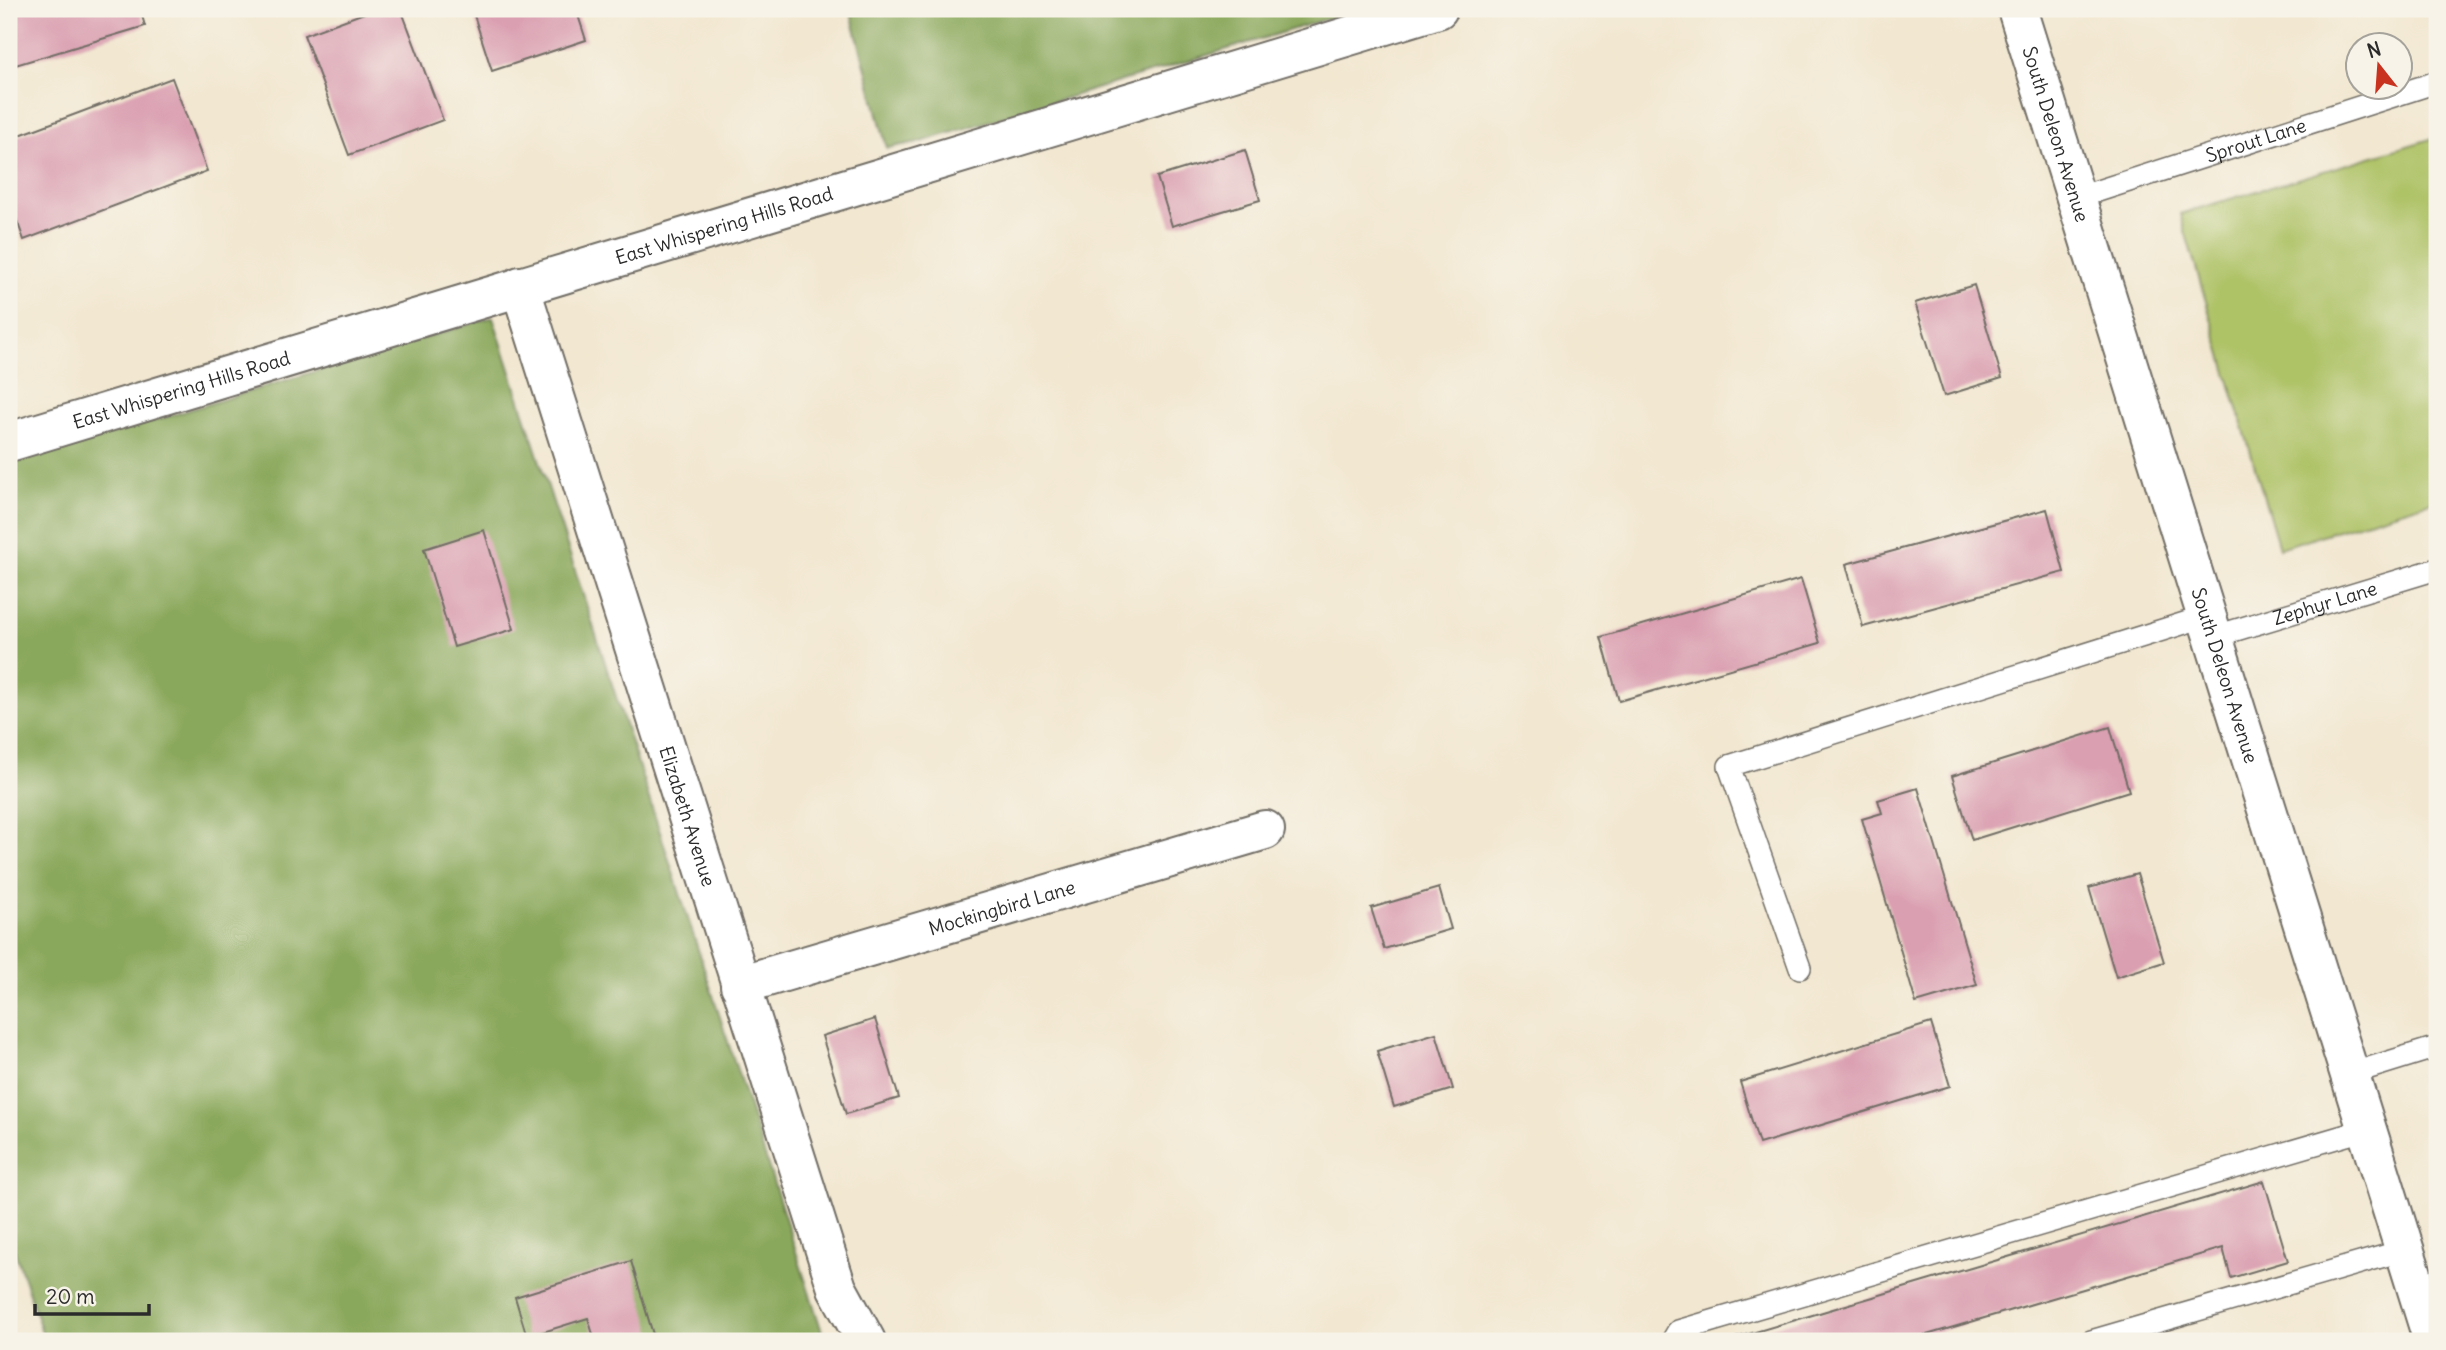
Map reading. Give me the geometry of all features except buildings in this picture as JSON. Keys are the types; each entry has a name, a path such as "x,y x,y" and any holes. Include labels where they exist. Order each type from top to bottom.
{"street":[{"name":"East Whispering Hills Road","path":"9,442 1438,9"},
{"name":"South Deleon Avenue","path":"2017,9 2434,1339"},
{"name":"Elizabeth Avenue","path":"520,286 837,1288 866,1341"},
{"name":"Mockingbird Lane","path":"740,985 1265,830"}],"lane":[{"name":"Sprout Lane","path":"2076,198 2437,82"},
{"name":"Zephyr Lane","path":"1800,968 1729,766 2210,626 2437,569"},
{"path":"2350,1074 2437,1047"},
{"path":"1672,1341 1678,1331 2367,1129"},
{"path":"2091,1341 2404,1250"}],"green space":[{"path":"850,9 1360,9 924,141 887,148"},
{"path":"2437,137 2437,500 2279,548 2180,214"},
{"path":"493,317 825,1341 45,1341 9,1234 9,465"}]}
